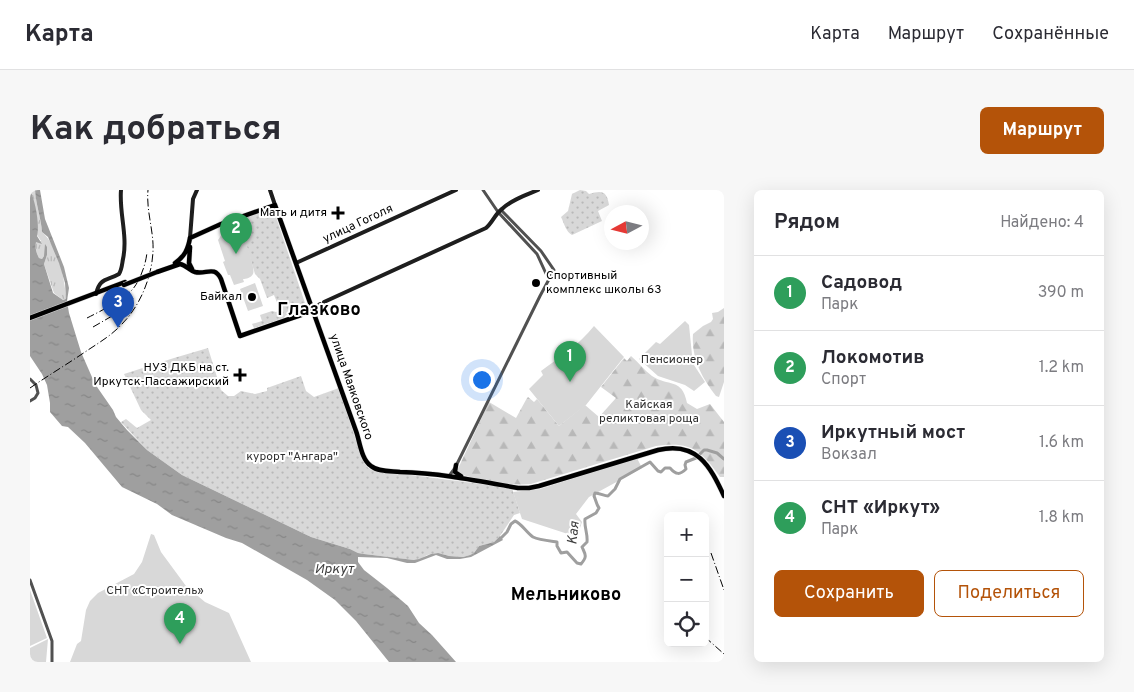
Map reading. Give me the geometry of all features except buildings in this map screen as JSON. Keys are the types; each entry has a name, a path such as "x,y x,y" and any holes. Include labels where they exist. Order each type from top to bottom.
{"main road":[{"path":"96,294 104,280 119,274 122,269 125,246 121,190"},
{"path":"196,190 193,199 189,264 197,272"},
{"name":"улица Маяковского","path":"270,190 362,449 373,466 402,472 530,485 657,448 685,447 695,453"},
{"name":"улица Гоголя","path":"296,263 456,190"},
{"path":"30,318 157,271 184,264 193,271 213,271 218,273 240,336 313,310 322,303 486,228 506,205 538,190"},
{"path":"157,271 180,260 186,252 190,238 221,224 275,205"},
{"path":"101,283 102,288 108,288"},
{"path":"96,294 124,283"},
{"name":"улица Маяковского","path":"459,477 518,488 529,488 662,449 669,448 695,453"},
{"path":"695,453 703,458 714,470 724,492"},
{"path":"703,458 724,496"},
{"path":"456,465 455,472 459,477"}],"street":[{"path":"483,190 537,254 548,279"},
{"path":"447,476 451,474 456,465 554,270 541,252 499,211"},
{"path":"30,379 36,385 38,393 30,401"},
{"path":"30,580 52,641 52,662"}],"green space":[{"path":"31,190 35,190 42,232 48,238 60,263 66,299 63,300 54,293 44,264 47,255 42,259 39,258 36,252 36,241 41,241 37,235 36,215"},
{"path":"580,190 586,191 589,194 601,192 607,197 609,205 604,205 604,208 598,211 602,221 572,235 567,230 561,217 568,211 572,194"},
{"path":"270,209 274,211 307,309 254,328 252,324 262,321 260,315 280,310 274,295 267,298 260,279 255,274 237,220"},
{"path":"231,226 242,231 253,271 251,276 243,279 244,282 234,285 223,262 225,261 218,240 224,231"},
{"name":"Байкал","path":"255,283 263,306 248,311 240,289"},
{"path":"724,308 724,382 719,397 711,389 698,367 694,351 693,334 711,322 713,319 712,313"},
{"name":"Пенсионер","path":"685,321 689,325 694,365 705,382 694,391 685,385 658,376 639,359 656,342 660,344"},
{"path":"594,326 624,357 586,405 559,426 529,389 543,375 541,371 576,345"},
{"name":"курорт \"Ангара\"","path":"208,348 221,390 228,396 234,396 241,391 255,394 267,391 267,388 301,376 306,391 314,397 339,388 362,458 367,467 372,470 512,488 520,513 514,515 494,542 479,546 470,555 463,557 438,553 414,560 358,553 311,537 182,475 147,450 121,422 126,419 137,428 151,420 141,410 124,374"},
{"name":"Кайская реликтовая роща","path":"631,356 652,376 682,389 687,403 697,409 710,404 724,422 724,477 720,477 701,454 687,446 678,445 656,446 531,484 493,482 456,473 489,402 516,418 528,397 534,402 537,399 559,426 585,405 599,417 616,398 601,387 624,358 627,361"},
{"path":"637,458 642,468 589,497 576,514 582,522 577,537 522,519 513,492 540,489"},
{"name":"СНТ «Строитель»","path":"151,534 154,535 161,552 186,586 205,602 229,613 251,662 70,662 77,644 81,641 86,610 90,601 98,593 134,574 142,562"},
{"path":"30,590 47,638 30,646"},
{"path":"48,639 46,662 30,662 30,648"}],"water":[{"name":"Иркут","path":"30,190 34,200 38,225 37,236 42,244 36,242 36,250 39,258 42,259 45,244 47,247 44,264 53,293 63,300 66,299 65,283 59,263 48,237 42,232 35,190 40,190 45,219 64,267 69,288 67,301 69,313 81,352 95,384 116,417 147,450 182,475 311,537 358,553 414,560 438,553 463,557 474,553 479,546 494,542 500,536 503,540 471,557 460,559 447,559 436,555 415,563 407,563 387,558 358,557 358,562 364,570 408,606 419,623 456,662 389,662 356,621 335,600 307,580 242,543 172,515 157,504 122,487 85,443 68,427 62,426 50,412 47,385 30,356"}],"waterway":[{"name":"Кая","path":"500,539 515,521 533,537 557,542 561,553 567,552 577,563 581,564 585,557 582,547 587,542 585,519 596,513 599,508 594,496 595,493 608,496 615,489 620,479 650,462 658,471 661,472 665,468 670,468 678,473 686,469 686,462 696,458 704,450 717,453 724,459"}],"railway":[{"path":"30,388 110,335 134,309 144,290 152,261 153,243 148,206 148,190"},
{"path":"87,318 117,302 132,290 142,272 147,252"},
{"path":"93,327 126,308 134,297"},
{"path":"711,553 724,590"},
{"path":"709,641 724,654"}],"place":[{"name":"Мать и дитя","path":"338,213"},
{"name":"Локомотив","path":"236,254"},
{"name":"Спортивный комплекс школы 63","path":"536,283"},
{"name":"Байкал","path":"252,297"},
{"name":"Иркутный мост","path":"118,328"},
{"name":"НУЗ ДКБ на ст. Иркутск-Пассажирский","path":"240,375"},
{"name":"Садовод","path":"570,382"},
{"name":"СНТ «Иркут»","path":"180,644"}],"district":[{"name":"Глазково","path":"319,310"},
{"name":"Мельниково","path":"566,595"}]}
